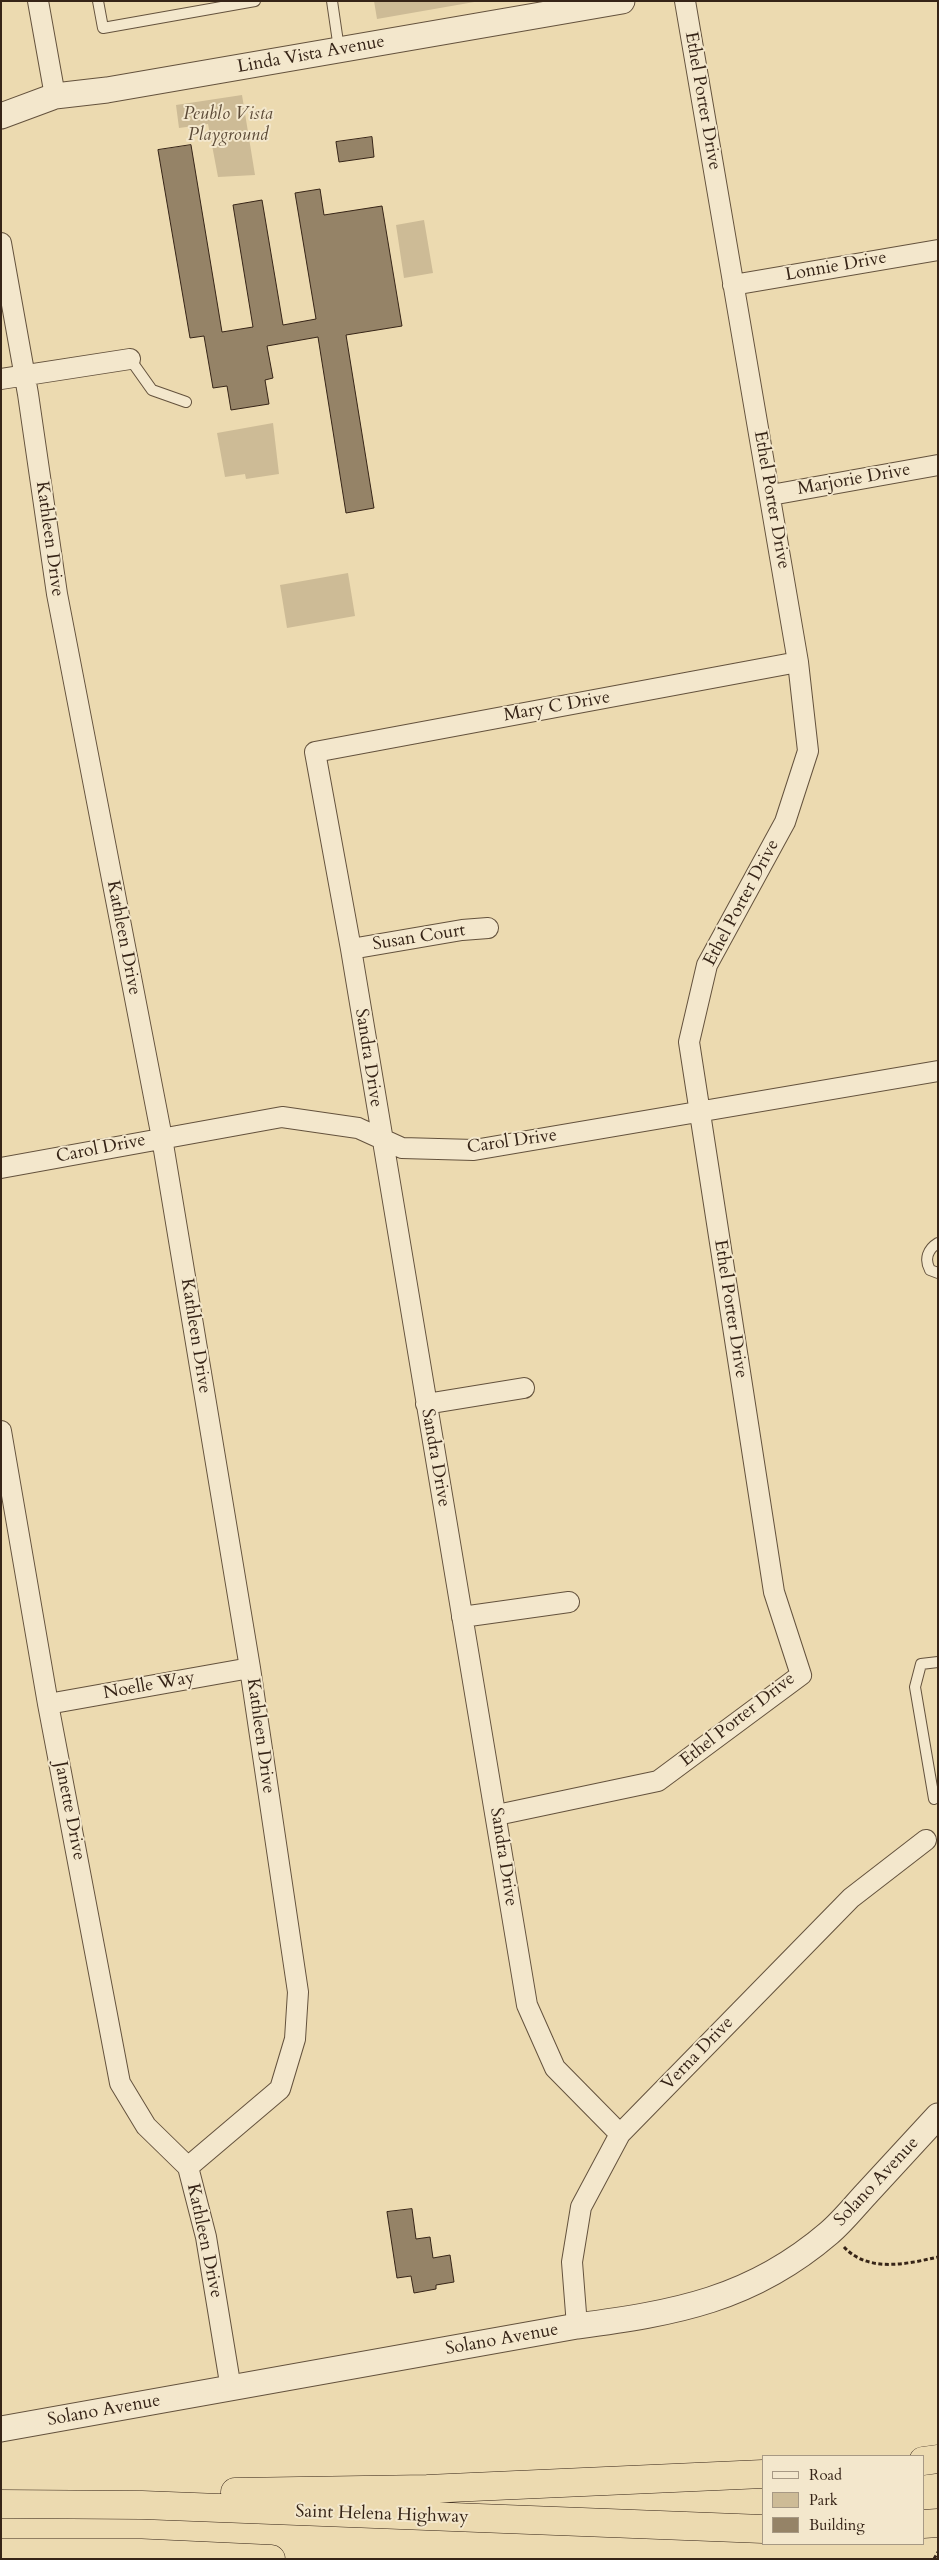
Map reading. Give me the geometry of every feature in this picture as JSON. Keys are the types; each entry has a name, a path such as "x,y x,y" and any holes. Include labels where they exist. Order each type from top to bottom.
{"highway":[{"path":"924,2461 938,2459"},
{"path":"36,2503 196,2493 426,2489 762,2474"},
{"name":"Saint Helena Highway","path":"1,2504 142,2505 762,2529"},
{"path":"924,2524 938,2523"},
{"path":"1,2553 141,2553 270,2559"},
{"path":"141,2553 176,2559"}],"street":[{"path":"38,1 55,96"},
{"name":"Linda Vista Avenue","path":"1,116 55,96 339,50 622,1"},
{"name":"Ethel Porter Drive","path":"497,1815 658,1782 801,1675 774,1592 690,1042 707,965 785,822 808,751 798,662 771,495 685,1"},
{"name":"Kathleen Drive","path":"1,243 24,375 57,594 162,1138 250,1668 298,1992 294,2039 280,2089 188,2167 206,2237 231,2389"},
{"name":"Lonnie Drive","path":"734,285 938,250"},
{"path":"1,379 130,359"},
{"name":"Marjorie Drive","path":"771,495 938,465"},
{"name":"Mary C Drive","path":"315,752 798,662"},
{"name":"Sandra Drive","path":"315,752 351,949 381,1139 497,1815 527,2005 555,2068 620,2134"},
{"name":"Susan Court","path":"351,949 462,930 488,928"},
{"name":"Carol Drive","path":"1,1168 282,1118 358,1128 402,1148 474,1150 938,1071"},
{"path":"426,1404 524,1388"},
{"name":"Janette Drive","path":"1,1431 48,1704 120,2083 146,2126 188,2167"},
{"path":"462,1617 569,1602"},
{"name":"Noelle Way","path":"48,1704 250,1668"},
{"name":"Verna Drive","path":"577,2326 572,2262 581,2207 620,2134 851,1898 926,1840"},
{"name":"Solano Avenue","path":"1,2429 577,2326 650,2316 704,2303 754,2284 802,2254 830,2232 938,2116"}],"lane":[{"path":"98,1 103,28 255,1"},
{"path":"332,1 339,50"},
{"path":"130,359 152,390 186,402"},
{"path":"938,1243 929,1251 926,1264 930,1270 938,1273"},
{"path":"934,1799 915,1687 921,1664 938,1662"}],"path":[{"path":"830,2232 850,2253 865,2261 886,2265 938,2257"},
{"path":"934,2559 938,2552"}],"green space":[{"path":"374,1 480,1 377,19"},
{"name":"Peublo Vista Playground","path":"242,95 255,175 218,177 208,124 179,128 176,105"},
{"path":"424,220 433,273 404,278 396,225"},
{"path":"273,423 279,474 246,479 245,474 225,477 217,433"},
{"path":"348,573 355,616 287,628 280,585"}],"building":[{"path":"372,137 374,157 339,162 336,142"},
{"path":"191,145 222,332 253,327 233,205 262,200 283,325 316,319 295,193 320,189 324,215 382,206 402,326 346,335 374,508 346,513 318,337 267,346 273,378 265,380 269,404 231,410 227,386 213,388 204,336 190,338 158,150"},
{"path":"412,2209 416,2239 430,2237 433,2258 450,2255 454,2282 436,2285 436,2289 414,2293 411,2276 397,2278 387,2212"}]}
